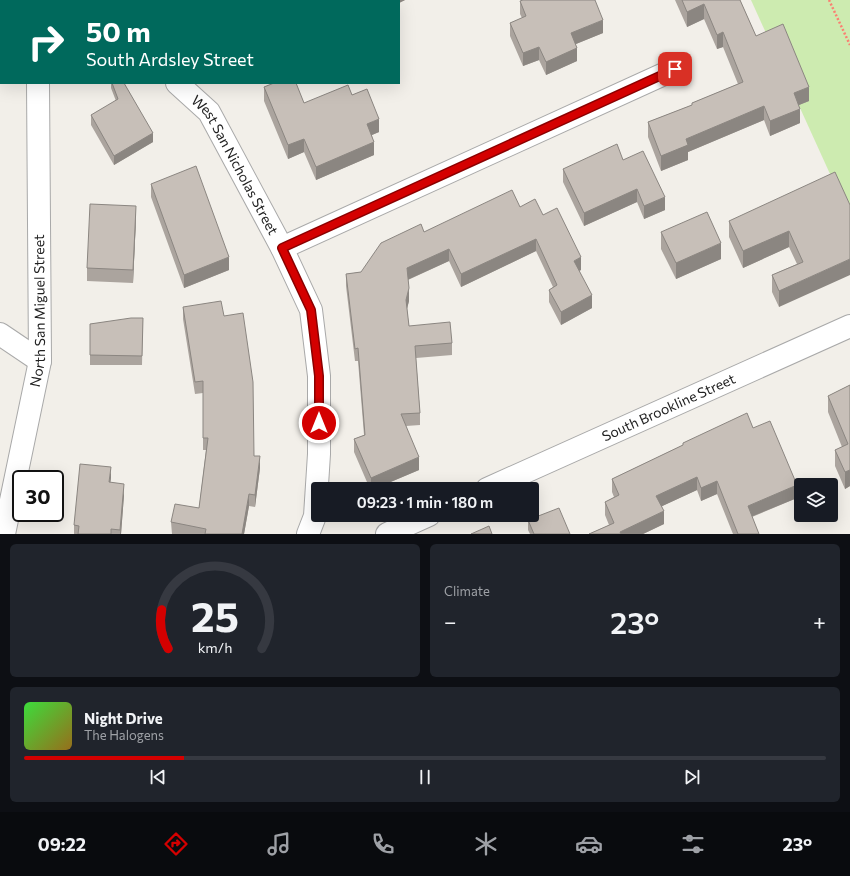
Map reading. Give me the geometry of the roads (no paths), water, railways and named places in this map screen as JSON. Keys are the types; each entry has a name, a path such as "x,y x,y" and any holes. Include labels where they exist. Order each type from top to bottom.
{"street":[{"path":"282,248 675,69"},
{"name":"North San Miguel Street","path":"4,534 40,361 38,84"},
{"name":"West San Nicholas Street","path":"178,84 208,112 282,248 311,310 319,376 319,454 315,516 308,534"},
{"name":"South Brookline Street","path":"503,482 850,326"},
{"path":"0,334 40,361"},
{"path":"387,534 414,522"}]}
